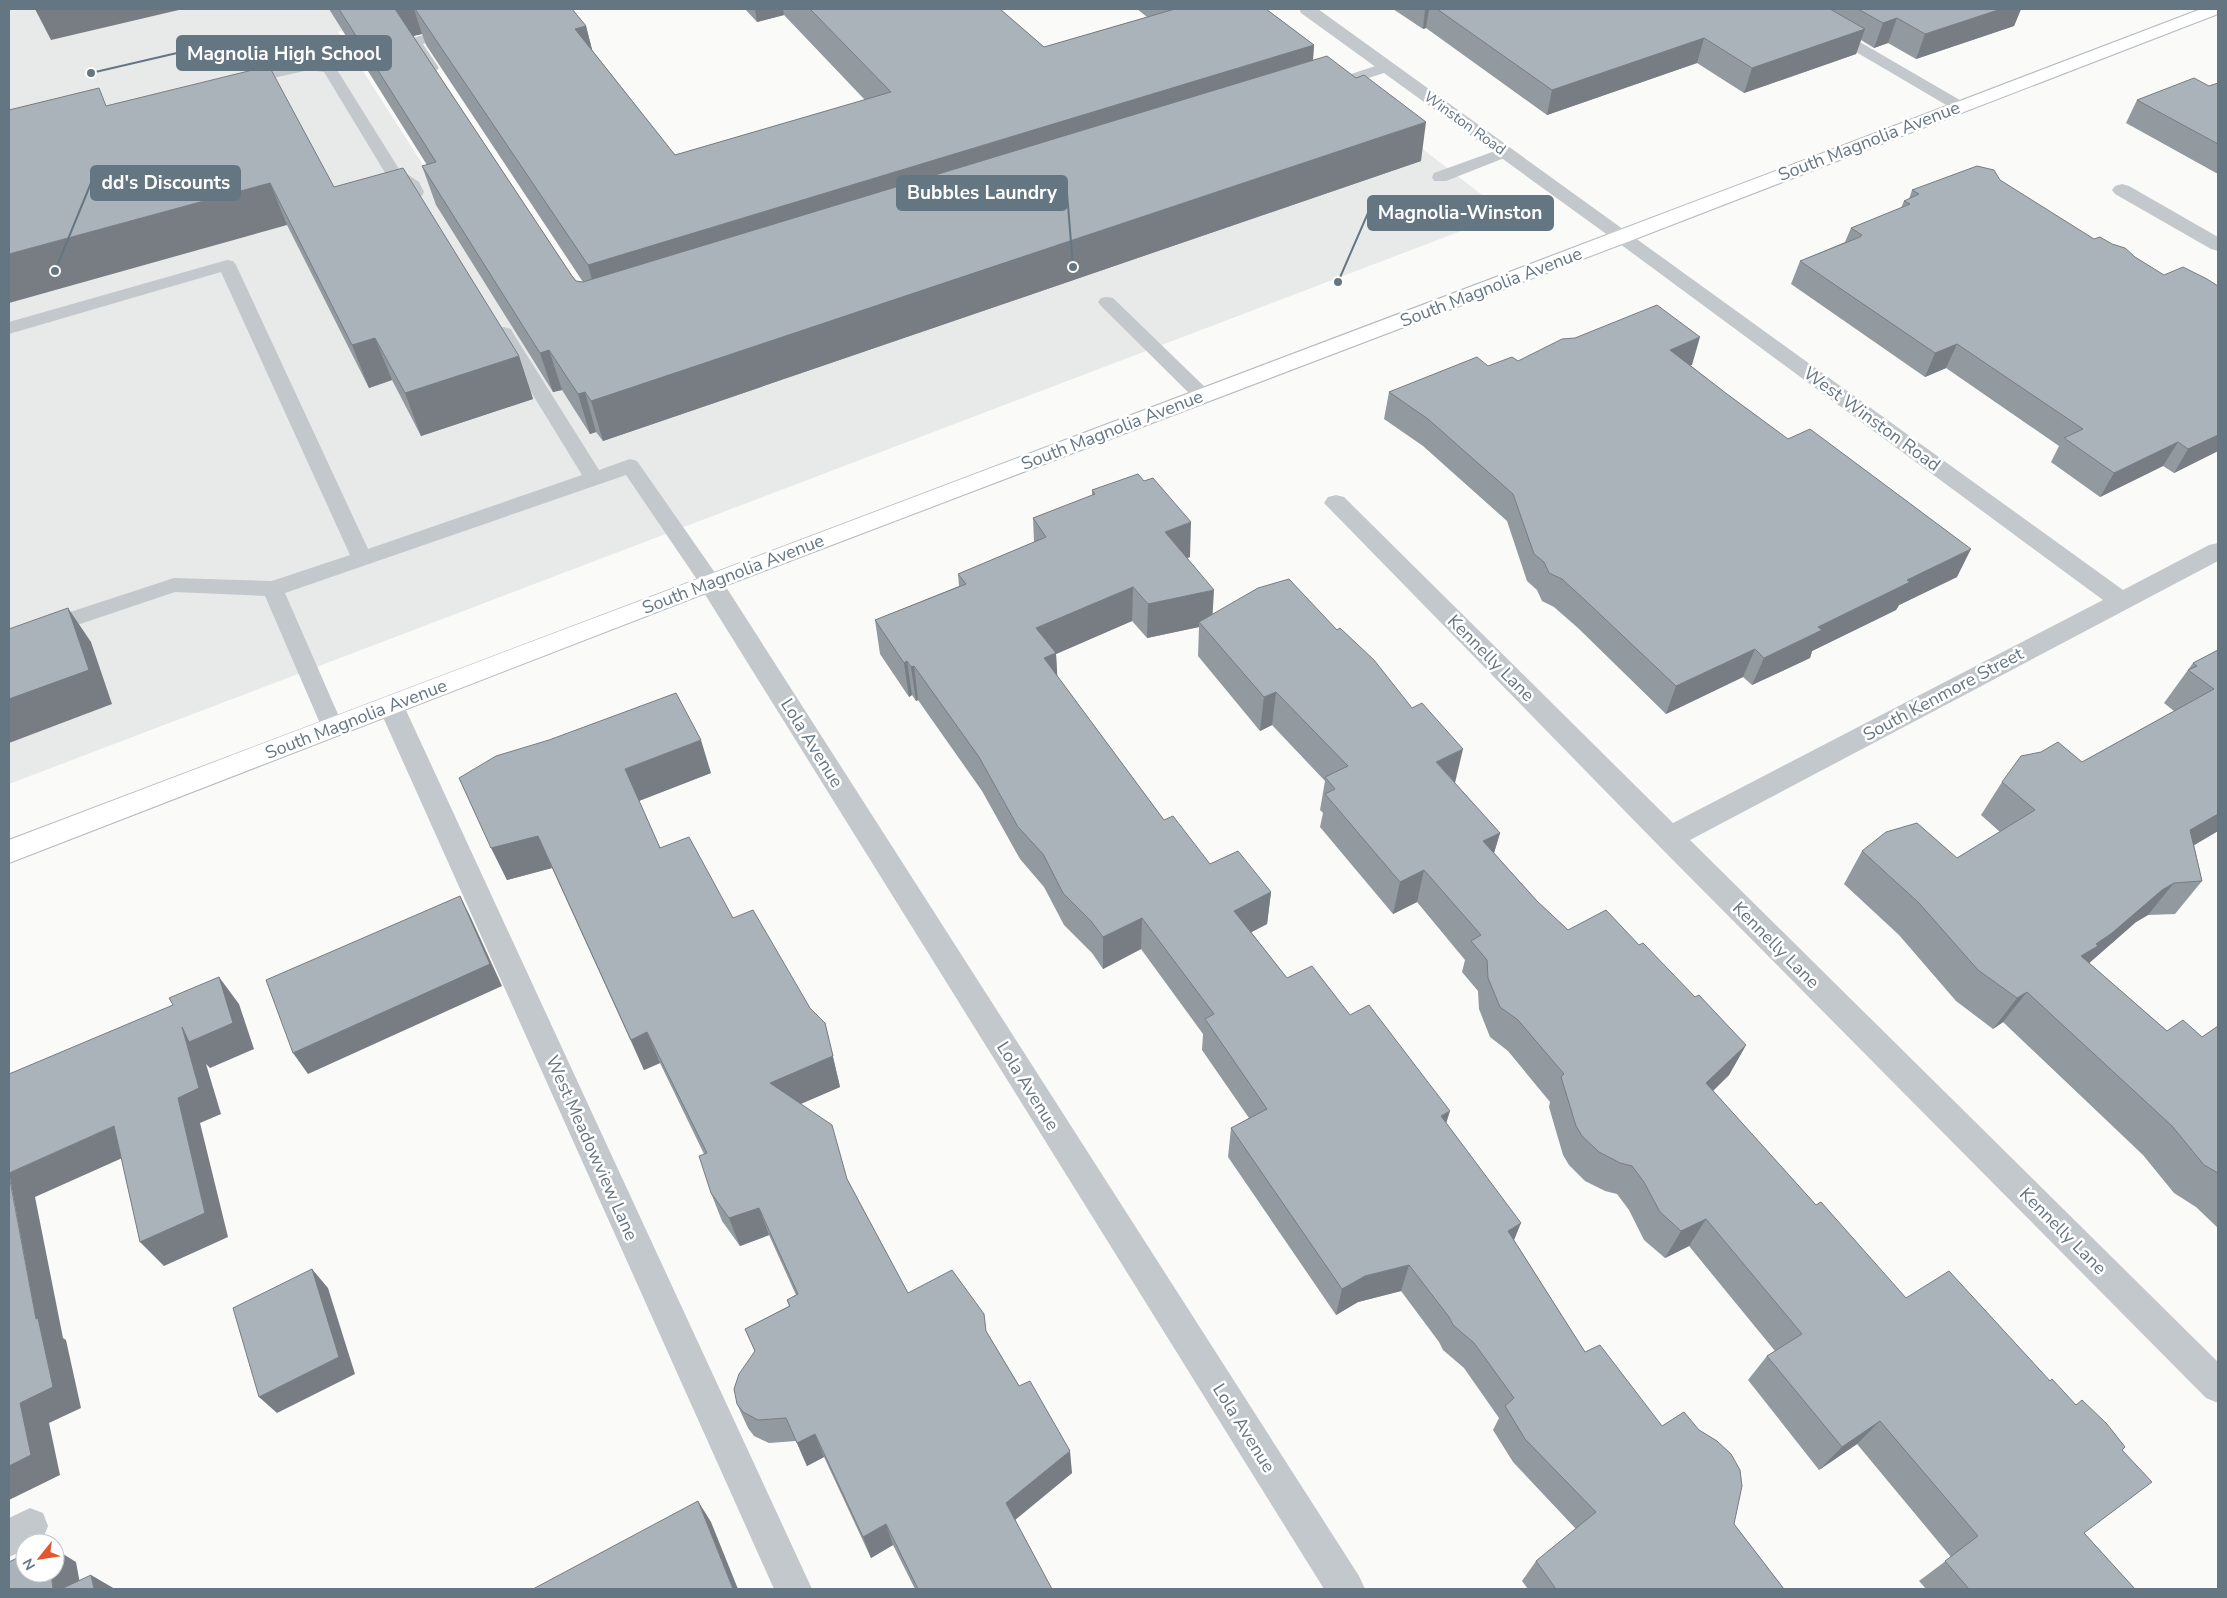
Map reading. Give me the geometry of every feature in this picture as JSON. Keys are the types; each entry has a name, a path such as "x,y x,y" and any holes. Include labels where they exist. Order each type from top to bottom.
{"main road":[{"name":"South Magnolia Avenue","path":"9,852 710,582 1623,237 1959,106 2216,9"}],"street":[{"name":"Winston Road","path":"1307,9 1623,237"},
{"path":"2122,190 2218,245"},
{"name":"West Winston Road","path":"1623,237 2121,601"},
{"name":"Kennelly Lane","path":"1336,503 2218,1386"},
{"name":"South Kenmore Street","path":"1669,838 2218,551"},
{"name":"Lola Avenue","path":"710,582 1346,1589"},
{"name":"West Meadowview Lane","path":"391,706 793,1589"}],"lane":[{"path":"1793,9 1959,106"},
{"path":"441,84 414,42 469,28"},
{"path":"224,84 309,65 329,68 393,172 412,186 423,203"},
{"path":"1312,91 1388,67"},
{"path":"1440,177 1506,152"},
{"path":"9,328 227,265 362,558"},
{"path":"1107,302 1203,396"},
{"path":"495,319 594,478"},
{"path":"9,640 174,585 273,589 630,466 710,582"},
{"path":"273,589 333,728"}],"shaded area":[{"path":"9,9 428,9 338,32 555,371 1370,108 1491,202 1496,211 1490,220 9,784"}],"building":[{"path":"339,9 395,9 572,276 576,281 583,282 1327,56 1356,78 1364,75 1426,122 591,401 585,392 578,394 549,350 540,353 422,166 436,162"},
{"path":"415,9 572,9 586,26 575,29 675,155 891,92 810,9 1000,9 1044,47 1175,9 1266,9 1314,45 588,265"},
{"path":"1437,9 1830,9 1865,29 1752,68 1704,38 1552,90"},
{"path":"1858,9 2001,9 1925,34 1897,18 1883,23"},
{"path":"269,66 334,187 403,168 519,356 405,393 375,338 352,345 270,183 9,254 9,110 99,88 106,106"},
{"path":"2194,78 2209,86 2218,83 2218,144 2137,100"},
{"path":"1977,166 1994,170 2000,180 2094,239 2100,237 2112,244 2125,248 2135,257 2164,275 2183,267 2218,286 2218,435 2188,449 2178,442 2114,473 2064,438 2083,429 1957,344 1935,353 1800,261 1860,237 1862,235 1851,228 1910,204 1904,201 1919,194 1912,190"},
{"path":"1657,305 1700,337 1670,350 1788,439 1810,429 1971,549 1907,580 1910,582 1818,627 1822,630 1764,658 1755,649 1676,686 1562,579 1549,573 1544,562 1534,554 1513,494 1428,419 1389,392 1477,357 1488,366 1512,357 1518,361 1562,339 1575,338"},
{"path":"1138,474 1144,481 1153,478 1191,522 1165,532 1214,590 1148,604 1133,587 1036,628 1056,653 1044,658 1164,820 1173,816 1210,864 1238,851 1271,892 1234,911 1287,978 1312,966 1350,1015 1369,1005 1450,1111 1441,1116 1521,1223 1508,1231 1585,1352 1600,1345 1662,1426 1684,1412 1699,1430 1717,1441 1731,1454 1740,1470 1742,1486 1734,1524 1784,1589 1556,1589 1536,1561 1596,1512 1525,1439 1505,1406 1514,1398 1474,1343 1453,1325 1449,1317 1409,1265 1365,1276 1342,1289 1231,1128 1267,1109 1205,1019 1214,1014 1142,918 1103,937 1091,921 1063,893 1043,854 1018,827 979,757 914,666 911,667 907,661 904,663 875,620 966,584 958,574 1046,537 1033,518 1095,494 1092,490"},
{"path":"1289,579 1337,630 1340,628 1374,660 1412,708 1422,703 1463,749 1436,762 1500,833 1483,841 1537,901 1568,930 1606,910 1639,945 1643,943 1695,997 1699,995 1746,1045 1706,1083 1816,1205 1821,1202 1906,1298 1949,1271 2050,1381 2052,1379 2076,1405 2082,1400 2107,1424 2125,1447 2122,1450 2152,1482 2084,1533 2135,1589 1969,1589 1945,1561 1978,1536 1880,1421 1842,1447 1767,1356 1802,1334 1706,1219 1681,1231 1660,1212 1644,1182 1632,1166 1620,1163 1599,1152 1582,1136 1576,1126 1561,1077 1564,1074 1518,1020 1500,1007 1488,978 1487,960 1471,941 1481,935 1424,870 1400,882 1325,794 1335,789 1325,777 1348,766 1276,692 1264,697 1199,622 1258,588"},
{"path":"68,608 89,670 9,699 9,629"},
{"path":"2218,650 2218,814 2190,830 2202,881 2174,883 2162,890 2112,933 2096,944 2098,946 2081,956 2167,1031 2183,1020 2202,1037 2218,1026 2218,1173 2204,1165 2172,1126 2027,992 2017,998 1978,970 1919,903 1862,851 1886,832 1917,823 1957,858 2035,810 2002,782 2021,756 2041,752 2058,742 2082,762 2214,689 2188,670 2197,666 2193,663"},
{"path":"676,693 701,740 625,769 660,848 689,837 733,918 753,910 810,1008 825,1023 833,1056 770,1083 832,1125 847,1179 908,1293 952,1270 984,1314 986,1331 1019,1386 1030,1381 1070,1451 1006,1503 1052,1589 918,1589 886,1524 863,1537 815,1434 797,1443 786,1418 758,1420 743,1412 737,1404 734,1389 739,1374 755,1351 745,1329 790,1306 787,1300 798,1294 759,1208 729,1218 711,1193 699,1156 707,1153 647,1032 631,1040 538,836 491,848 459,778 496,756 549,740"},
{"path":"460,896 490,964 293,1053 266,980"},
{"path":"219,977 233,1023 189,1042 182,1027 199,1088 178,1098 205,1213 140,1242 114,1126 9,1173 9,1074 173,1005 169,998"},
{"path":"9,1175 36,1319 38,1318 53,1387 20,1403 31,1455 9,1466"},
{"path":"312,1269 339,1357 259,1397 233,1308"},
{"path":"698,1501 733,1589 533,1589"},
{"path":"15,1559 15,1583 52,1583 53,1589 9,1589 9,1562"},
{"path":"91,1575 94,1589 61,1589"}],"place":[{"name":"Magnolia High School","path":"91,73"},
{"name":"Bubbles Laundry","path":"1073,267"},
{"name":"dd's Discounts","path":"55,271"},
{"name":"Magnolia-Winston","path":"1338,282"}]}
